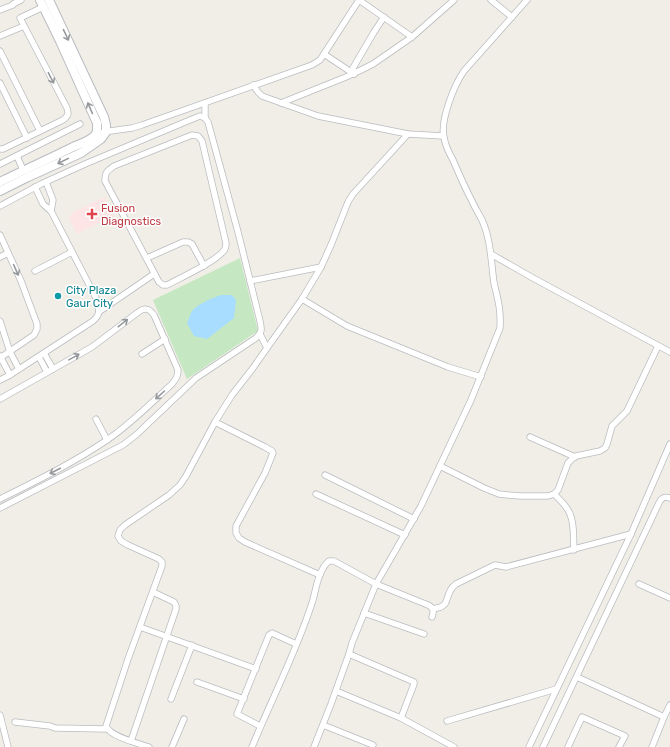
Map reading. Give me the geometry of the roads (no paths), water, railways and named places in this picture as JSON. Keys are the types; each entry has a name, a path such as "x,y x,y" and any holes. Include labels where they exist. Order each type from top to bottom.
{"street":[{"path":"0,10 13,5 12,2 21,0"},
{"path":"0,191 81,153 101,140 106,132 104,117 49,0"},
{"path":"97,132 132,128 142,125 312,65 320,60 359,0 412,37"},
{"path":"281,103 354,74 373,64 412,37 454,0"},
{"path":"490,0 512,17"},
{"path":"314,747 350,654 352,643 376,584 421,506 481,377 500,328 500,306 494,282 488,238 482,220 443,136 445,117 458,80 527,0"},
{"path":"0,149 3,149 67,117 68,112 20,18 42,3 97,123 97,132 91,138 60,154 0,182"},
{"path":"354,74 353,68 384,17"},
{"path":"0,36 24,26"},
{"path":"0,51 40,131"},
{"path":"324,54 354,74"},
{"path":"0,83 26,138"},
{"path":"254,85 262,96 318,116 408,134 443,136"},
{"path":"0,508 123,445 136,435 196,378 260,334 261,326 238,232 208,122 205,118 205,103"},
{"path":"0,206 35,187 85,164 200,116 205,118"},
{"path":"0,164 80,124"},
{"path":"149,747 110,732 106,726 128,659 162,566 162,562 159,559 121,541 118,536 120,530 169,495 180,485 215,422 232,395 254,368 302,300 331,245 350,198 408,134"},
{"path":"192,135 198,136 202,141 226,243 225,248 220,254 204,266 167,285 163,285 159,282 146,258 105,181 105,174 114,166 192,135"},
{"path":"81,143 81,153 85,164"},
{"path":"17,156 23,170"},
{"path":"46,182 53,200 51,211"},
{"path":"35,187 42,204 51,211 97,300 100,311"},
{"path":"0,235 21,281 37,324 37,329 34,335 10,352 0,357 10,375"},
{"path":"146,258 183,242 188,242 192,244 204,266"},
{"path":"35,271 72,252"},
{"path":"0,257 8,253"},
{"path":"491,254 670,352"},
{"path":"250,282 320,266"},
{"path":"0,380 93,321 97,318 100,311 154,274"},
{"path":"302,300 347,326 448,367 481,377"},
{"path":"0,399 92,347 141,310 147,309 152,311 178,370 176,380 172,384 122,429 107,440 70,464 0,499"},
{"path":"0,321 10,352 19,369"},
{"path":"260,334 267,348"},
{"path":"142,354 165,339"},
{"path":"440,466 498,494 548,496 554,494 558,490 568,463 572,459 600,451 605,448 612,426 627,411 658,346"},
{"path":"44,353 53,369"},
{"path":"38,357 47,372"},
{"path":"96,419 107,440"},
{"path":"215,422 265,447 273,453 265,473 236,526 236,533 239,538 320,575"},
{"path":"530,437 575,457"},
{"path":"529,747 631,534 670,444"},
{"path":"325,475 414,519"},
{"path":"316,494 405,535"},
{"path":"554,494 566,507 570,514 572,521 574,550"},
{"path":"543,747 659,503 665,497 670,498"},
{"path":"433,609 441,607 445,604 449,592 456,584 495,565 504,568 631,534"},
{"path":"252,747 260,726 288,667 325,564 329,561 334,561 376,584 428,605 433,609"},
{"path":"639,584 670,598"},
{"path":"131,741 176,609 174,602 153,592"},
{"path":"432,617 433,609"},
{"path":"364,613 424,634"},
{"path":"140,627 256,669"},
{"path":"260,726 237,714 270,634 272,633 296,644"},
{"path":"171,699 192,645"},
{"path":"350,654 414,682 401,718"},
{"path":"577,677 664,717"},
{"path":"197,682 244,699"},
{"path":"447,721 556,689"},
{"path":"336,690 401,718 454,747"},
{"path":"652,747 670,705"},
{"path":"0,715 8,747"},
{"path":"568,747 582,717 625,736 619,747"},
{"path":"172,747 184,719"},
{"path":"15,722 50,726 55,728 108,729"},
{"path":"323,725 373,745"}],"water":[{"path":"221,295 232,295 236,300 234,318 207,339 194,336 187,323 192,311 201,304"}],"place":[{"name":"Fusion Diagnostics","path":"92,214"},
{"name":"City Plaza Gaur City","path":"58,296"}]}
